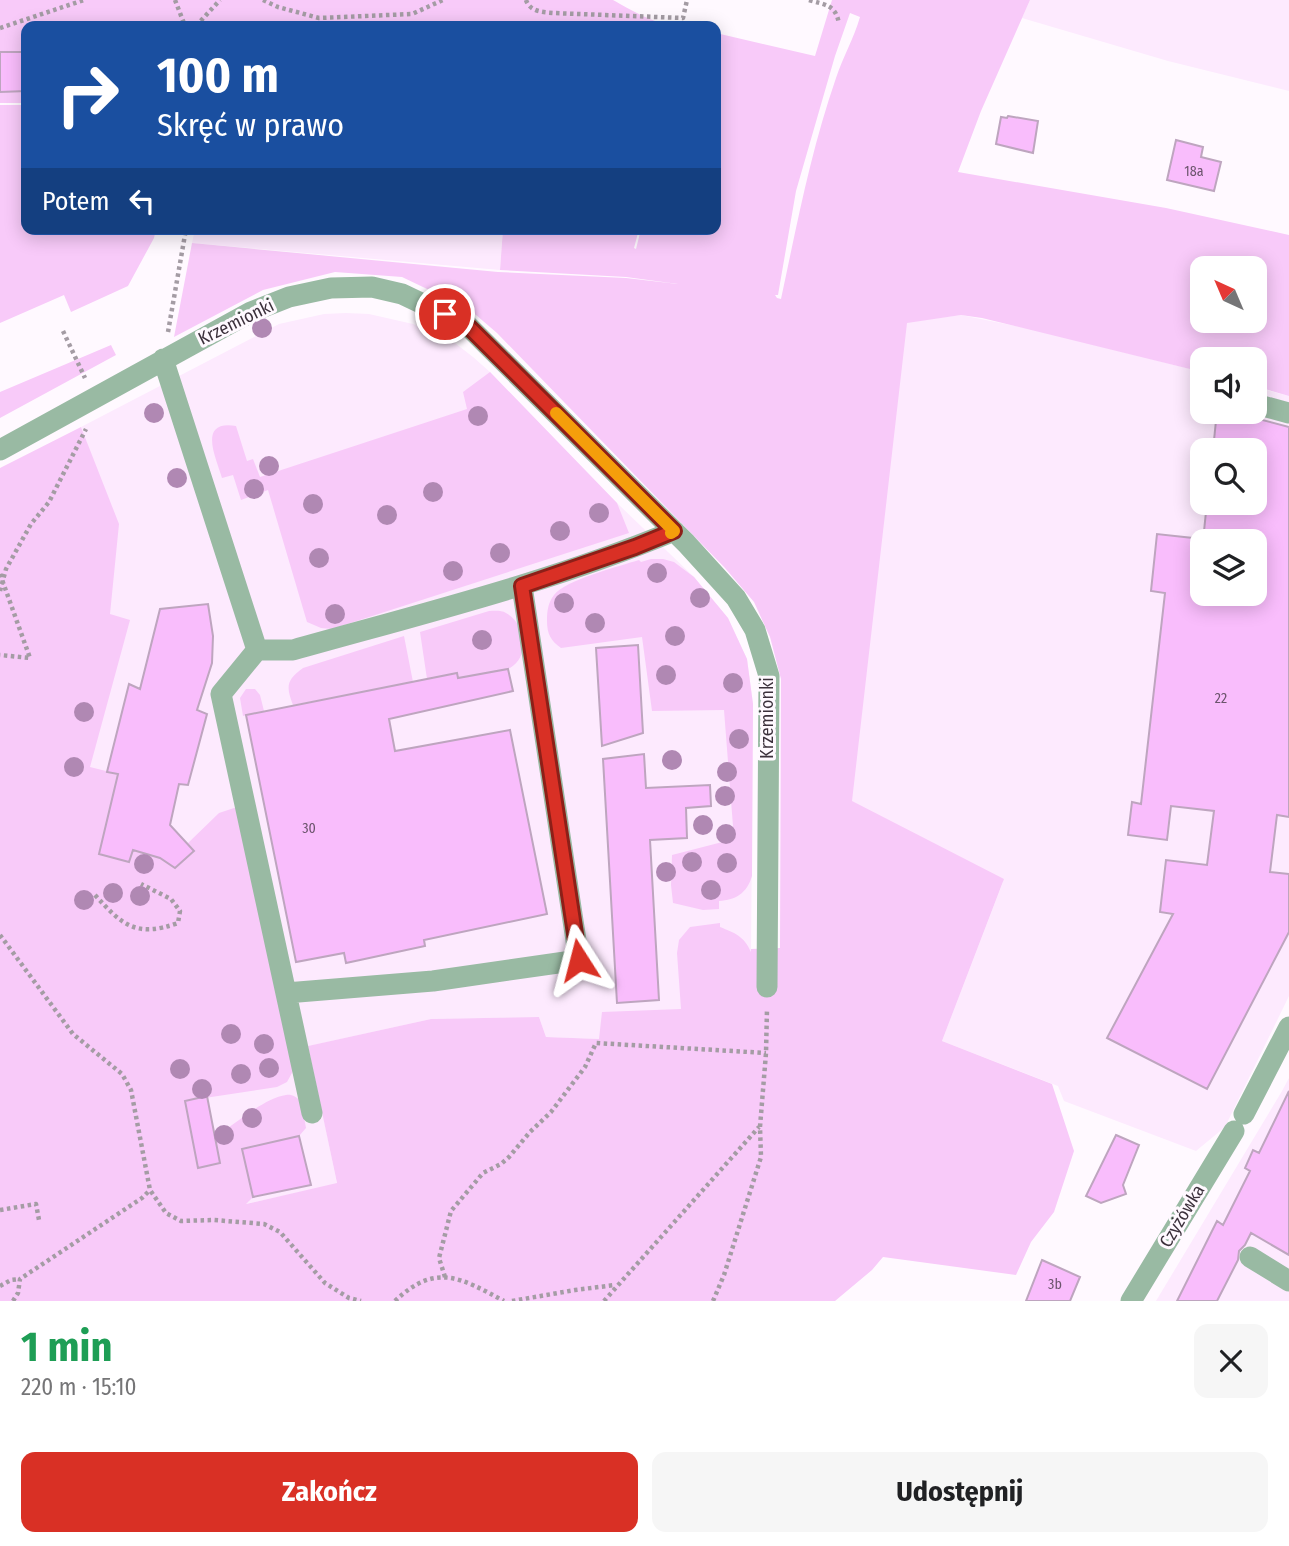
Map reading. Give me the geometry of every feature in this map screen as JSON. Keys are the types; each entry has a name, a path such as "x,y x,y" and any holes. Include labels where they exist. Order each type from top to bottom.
{"street":[{"name":"Krzemionki","path":"0,450 251,312 289,297 331,288 372,287 402,294 467,325 674,531 736,597 755,630 769,676 767,986"},
{"path":"163,359 257,650"},
{"path":"1267,407 1289,413"},
{"path":"257,650 293,650 522,586 674,531"},
{"path":"286,993 433,981 579,960 522,586"},
{"path":"257,650 221,694 312,1113"},
{"name":"Czyżówka","path":"1131,1301 1239,1123 1289,1027"},
{"path":"1250,1257 1289,1281"}],"path":[{"path":"0,27 84,0"},
{"path":"175,0 183,21"},
{"path":"201,21 220,0"},
{"path":"263,0 319,18 412,14 443,0"},
{"path":"526,0 527,5 536,11 683,18 687,0"},
{"path":"809,0 830,7 837,13 839,24"},
{"path":"163,359 185,235"},
{"path":"63,331 85,378"},
{"path":"0,591 1,577 31,524 49,502 88,424"},
{"path":"0,655 30,658 1,577"},
{"path":"95,895 117,919 136,928 159,929 178,923 180,911 171,899 141,884"},
{"path":"0,935 73,1034 122,1074 131,1090 150,1190 166,1213 181,1221 264,1224 279,1232 325,1283 349,1298 361,1301"},
{"path":"713,1301 724,1275 761,1157 767,986"},
{"path":"444,1277 439,1258 451,1211 484,1173 509,1157 551,1112 585,1067 596,1043 766,1053"},
{"path":"604,1301 615,1285 760,1127"},
{"path":"0,1286 20,1279 150,1190"},
{"path":"0,1210 36,1203 39,1220"},
{"path":"395,1301 411,1286 427,1279 444,1277 467,1282 504,1301"},
{"path":"13,1301 20,1279"},
{"path":"512,1301 615,1285"}],"shaded area":[{"path":"0,0 613,0 656,21 21,21 21,103 0,103"},
{"path":"832,0 1030,0 981,111 958,172 1166,208 1289,235 1289,396 1267,390 1267,347 1190,347 1190,369 982,318 961,315 907,323 852,801 1004,879 942,1041 1052,1084 1074,1151 1054,1212 1031,1242 1016,1275 883,1257 872,1270 835,1301 0,1301 0,468 81,427 119,524 110,614 130,620 90,767 118,774 100,854 129,862 133,850 160,858 175,867 194,852 187,844 219,813 240,806 293,1071 287,1082 277,1087 185,1101 198,1167 220,1163 215,1137 259,1106 277,1097 290,1095 301,1101 306,1128 299,1136 242,1149 253,1197 246,1204 337,1183 308,1046 431,1019 539,1017 546,1037 599,1039 602,1012 681,1009 677,953 679,940 690,927 720,923 720,927 742,939 751,952 751,949 780,948 781,679 770,637 754,602 725,568 497,333 469,309 402,277 335,272 263,290 174,337 192,243 498,272 626,278 678,284 626,277 500,270 503,235 637,235 636,249 640,235 721,235 721,34 815,56","holes":["850,13 860,17 836,78 819,132 781,299 777,298 775,295 778,295 796,191"]},
{"path":"1030,0 1289,0 1289,91 1168,61 1022,18"},
{"path":"0,105 21,105 21,235 155,235 128,286 71,312 64,295 0,323"},
{"path":"194,235 503,235 500,270 192,243"},
{"path":"324,314 369,314 413,324 455,343 473,357 694,577 728,618 747,659 753,704 751,953 756,1045 546,1037 539,1017 431,1019 309,1046 337,1184 187,1217 0,789 112,510 81,427 279,324"},
{"path":"961,315 1031,329 1190,369 1190,424 1267,424 1267,390 1289,396 1289,996 1225,1127 1196,1151 1064,1101 1058,1086 942,1041 1003,882 830,808 886,318 908,322"},
{"path":"111,345 116,355 0,418 0,392"},
{"path":"490,372 617,503 629,533 332,629 307,622 268,490 241,500 233,475 222,478 212,442 213,434 224,426 236,426 247,461 253,459 260,477 467,409 463,392"},
{"path":"651,559 674,562 694,577 728,618 747,659 753,704 752,876 740,895 719,901 719,909 703,910 673,903 671,885 672,855 734,839 724,710 652,711 642,637 561,648 552,640 548,630 549,604 560,589 594,574"},
{"path":"489,611 504,612 518,624 523,648 517,663 493,673 427,679 420,632"},
{"path":"404,636 413,682 293,705 289,684 293,676 303,668"},
{"path":"246,689 255,689 260,695 264,711 243,716 240,698"},
{"path":"1289,1078 1289,1301 1156,1301 1282,1091"}],"building":[{"path":"0,52 21,52 21,91 0,92"},
{"path":"1001,117 1038,121 1033,153 996,144"},
{"path":"1176,140 1203,147 1201,157 1221,162 1214,191 1167,180"},
{"path":"1267,421 1289,427 1289,817 1277,815 1270,872 1289,874 1289,932 1207,1089 1107,1038 1173,914 1160,912 1166,860 1207,865 1214,811 1171,806 1167,840 1128,835 1132,802 1141,804 1165,593 1151,591 1157,534 1190,538 1190,606 1267,606 1267,529 1204,529 1206,515 1267,515 1267,438 1214,438 1216,424 1267,424"},
{"path":"208,604 213,636 212,663 197,710 207,714 188,785 179,784 170,825 194,851 175,868 160,858 133,850 129,862 99,854 118,774 107,772 129,684 140,689 160,609"},
{"path":"638,645 643,733 602,746 596,648"},
{"path":"508,669 513,691 389,719 395,751 510,730 547,914 424,940 425,946 346,963 344,953 296,962 246,715 457,673 458,678"},
{"path":"644,754 646,788 710,785 711,806 686,808 687,838 650,840 659,1000 617,1003 603,759"},
{"path":"1289,1091 1289,1255 1251,1233 1239,1251 1238,1260 1217,1301 1177,1301 1217,1221 1223,1225 1250,1171 1245,1168 1253,1150 1259,1153"},
{"path":"207,1096 220,1163 198,1168 185,1101"},
{"path":"1116,1135 1139,1145 1123,1185 1126,1194 1101,1203 1086,1196"},
{"path":"299,1136 311,1185 253,1197 242,1149"},
{"path":"1042,1260 1080,1277 1070,1301 1026,1301"}],"slow traffic":[{"path":"556,413 674,531 671,533"}],"route":[{"path":"445,314 467,325 674,531 522,586 579,960"}]}
